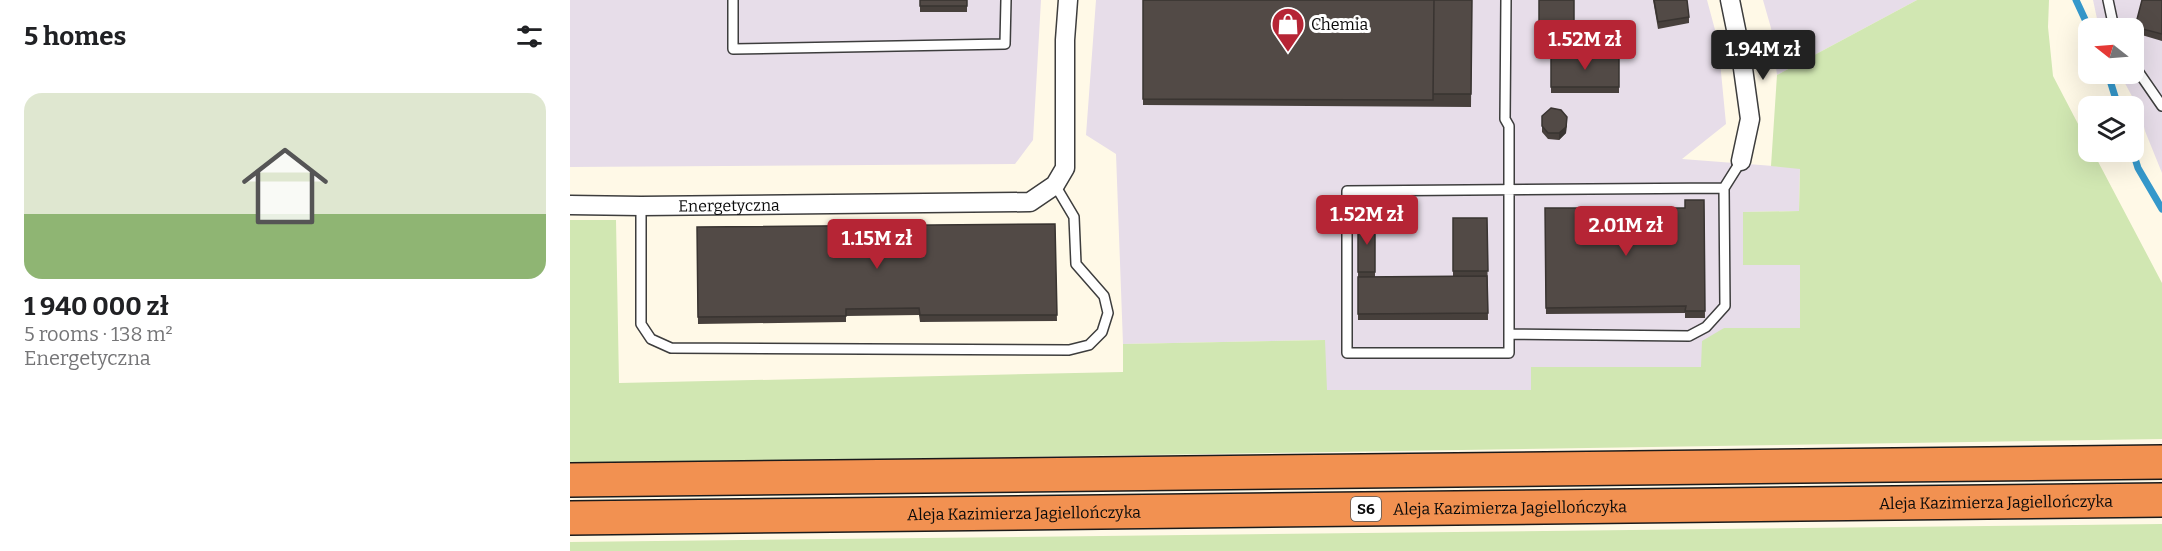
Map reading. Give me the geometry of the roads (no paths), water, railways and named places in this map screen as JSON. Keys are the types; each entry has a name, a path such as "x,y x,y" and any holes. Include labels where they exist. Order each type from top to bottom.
{"highway":[{"path":"570,480 2162,462"},
{"name":"Aleja Kazimierza Jagiellończyka","path":"570,518 2162,500"}],"street":[{"path":"1055,185 1065,168 1065,40 1068,0"},
{"path":"1730,0 1741,54 1750,119 1741,161"},
{"name":"Energetyczna","path":"570,205 1030,202 1055,185"}],"lane":[{"path":"733,0 733,49 1005,44 1006,0"},
{"path":"1506,0 1505,119 1509,126 1509,189 1509,352 1347,353 1347,191 1509,189 1724,188"},
{"path":"2108,0 2112,18"},
{"path":"2144,80 2162,106"},
{"path":"1509,334 1689,336 1706,327 1725,306 1724,188 1741,161"},
{"path":"641,206 641,324 651,339 671,348 1069,350 1089,345 1102,332 1108,313 1104,296 1076,264 1074,217 1055,185"}],"waterway":[{"path":"2076,0 2084,18"},
{"path":"2111,84 2115,96"},
{"path":"2136,162 2162,209"}],"place":[{"name":"Chemia","path":"1288,53"}]}
